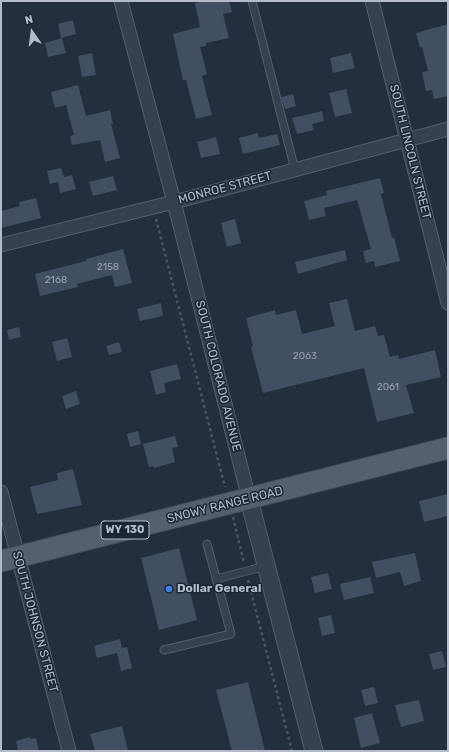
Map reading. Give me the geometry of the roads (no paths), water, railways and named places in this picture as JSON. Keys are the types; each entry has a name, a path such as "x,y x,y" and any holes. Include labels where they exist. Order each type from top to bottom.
{"main road":[{"name":"SNOWY RANGE ROAD","path":"10,559 448,448"}],"street":[{"name":"SOUTH COLORADO AVENUE","path":"121,1 174,202 314,751"},
{"name":"SOUTH LINCOLN STREET","path":"372,1 448,303"},
{"name":"MONROE STREET","path":"1,245 174,202 448,129"},
{"name":"SOUTH JOHNSON STREET","path":"1,492 10,559 69,751"}],"lane":[{"path":"252,1 295,170"},
{"path":"164,650 231,634 207,544"},
{"path":"216,579 266,566"}],"place":[{"name":"Dollar General","path":"169,589"}]}
